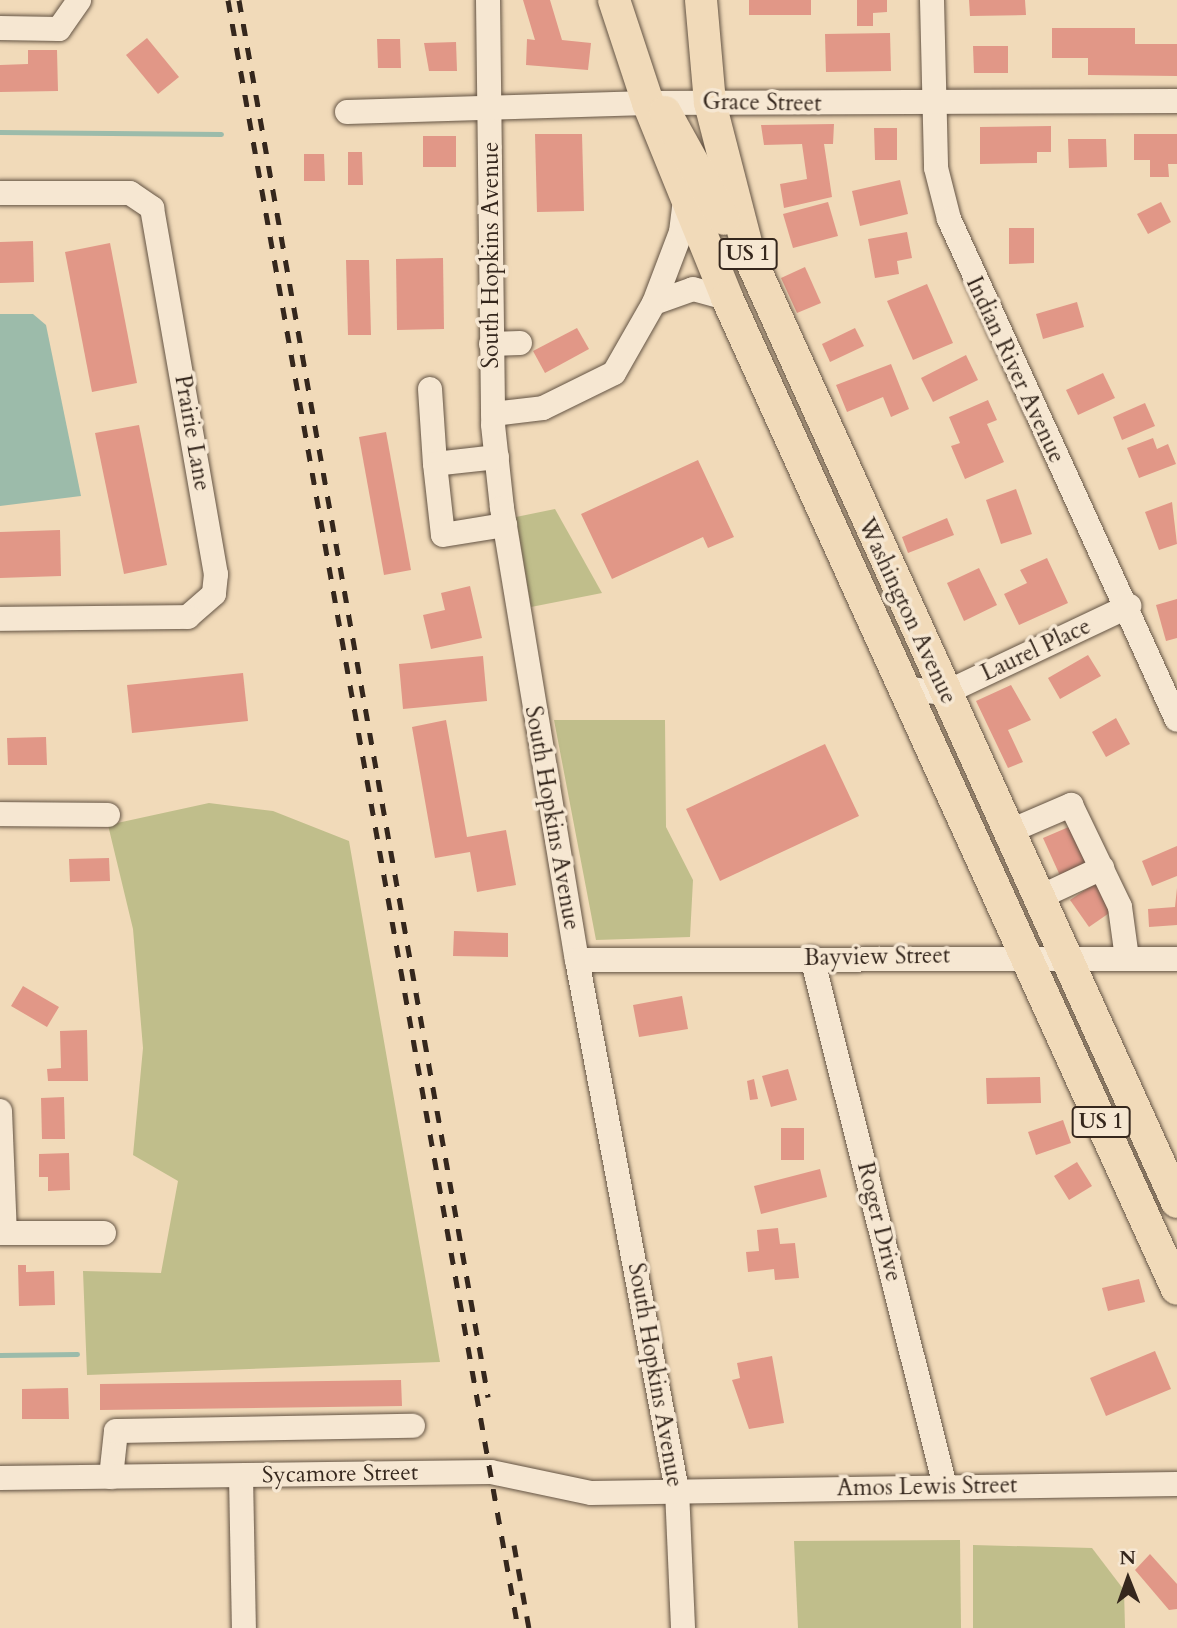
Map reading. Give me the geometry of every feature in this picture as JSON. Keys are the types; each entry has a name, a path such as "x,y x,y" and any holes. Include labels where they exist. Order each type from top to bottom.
{"main road":[{"name":"US 1","path":"614,0 648,103"},
{"name":"Washington Avenue","path":"701,0 710,103 750,258 810,398 1177,1202"},
{"name":"Washington Avenue","path":"648,103 685,201 727,298 901,688 1177,1289"},
{"path":"648,103 679,128 716,207 750,258"},
{"path":"1147,1223 1177,1210"}],"street":[{"path":"0,28 59,29 79,0"},
{"name":"South Hopkins Avenue","path":"488,0 491,344 496,457 577,960 677,1490 683,1628"},
{"name":"Indian River Avenue","path":"932,0 936,168 967,270 1129,606 1177,720"},
{"name":"Grace Street","path":"347,112 648,103 934,105 1177,101"},
{"name":"Prairie Lane","path":"0,192 130,193 152,208 216,584 209,601 188,617 0,619"},
{"path":"493,414 543,408 586,392 614,373 650,312 681,232 685,201"},
{"path":"650,312 693,289 727,298"},
{"path":"491,344 520,343"},
{"path":"430,389 443,535 505,525"},
{"path":"779,413 810,398"},
{"path":"435,464 496,457"},
{"name":"Laurel Place","path":"945,693 1129,606"},
{"path":"901,688 945,693"},
{"path":"1008,832 1071,805 1102,868 1125,929 1127,958"},
{"path":"0,814 108,815"},
{"path":"1038,898 1102,868"},
{"name":"Bayview Street","path":"577,960 1026,956 1177,959"},
{"name":"Roger Drive","path":"812,958 945,1486"},
{"path":"0,1111 2,1233 104,1233"},
{"path":"111,1477 116,1431 413,1426"},
{"name":"Sycamore Street","path":"0,1478 491,1472 591,1493 677,1490"},
{"path":"241,1476 244,1628"},
{"name":"Amos Lewis Street","path":"677,1490 1177,1484"}],"shaded area":[{"path":"0,314 33,314 46,325 81,496 0,506"},
{"path":"555,509 602,593 531,607 516,517"},
{"path":"554,720 665,720 666,827 693,880 690,937 596,940"},
{"path":"209,803 273,811 349,841 440,1362 87,1375 83,1271 161,1273 178,1181 133,1155 143,1048 133,929 108,825"},
{"path":"960,1540 961,1628 798,1628 794,1541"},
{"path":"973,1545 1092,1548 1124,1590 1125,1628 973,1628"}],"building":[{"path":"523,0 550,0 562,40 591,43 588,70 526,65 527,39 535,40"},
{"path":"749,0 811,0 811,15 749,15"},
{"path":"857,0 887,0 887,12 873,13 873,26 857,26"},
{"path":"969,0 1025,0 1026,15 970,16"},
{"path":"1052,28 1135,28 1135,44 1177,44 1177,76 1088,75 1088,58 1052,58"},
{"path":"890,33 891,71 826,72 825,34"},
{"path":"147,38 179,77 158,94 126,55"},
{"path":"377,39 400,39 401,68 378,68"},
{"path":"456,42 457,71 429,71 424,43"},
{"path":"973,46 1008,46 1008,73 974,73"},
{"path":"28,50 57,50 58,91 0,92 0,65 28,64"},
{"path":"834,124 833,144 824,144 832,197 784,208 780,184 807,179 802,144 764,145 761,125"},
{"path":"1051,126 1051,152 1037,152 1037,163 980,164 980,127"},
{"path":"874,128 897,128 897,160 875,160"},
{"path":"535,134 582,134 584,211 537,212"},
{"path":"1134,134 1177,134 1177,164 1168,164 1169,177 1150,177 1150,160 1134,160"},
{"path":"423,136 456,136 456,167 423,167"},
{"path":"1068,139 1106,139 1107,167 1069,168"},
{"path":"348,152 362,152 363,185 348,185"},
{"path":"304,154 324,154 325,181 304,181"},
{"path":"900,180 908,214 860,226 852,191"},
{"path":"828,202 838,236 793,248 783,214"},
{"path":"1161,202 1171,222 1148,234 1137,214"},
{"path":"1009,228 1034,228 1034,263 1009,264"},
{"path":"907,232 912,258 897,261 899,274 875,278 868,239"},
{"path":"33,241 34,282 0,283 0,242"},
{"path":"110,243 137,383 92,392 65,252"},
{"path":"443,258 444,329 397,330 396,259"},
{"path":"346,260 369,260 371,335 348,335"},
{"path":"805,267 821,303 797,313 781,278"},
{"path":"927,284 953,343 913,360 887,301"},
{"path":"1077,302 1084,327 1043,339 1036,314"},
{"path":"577,328 589,349 545,373 533,351"},
{"path":"855,328 864,346 830,362 822,344"},
{"path":"966,355 978,380 933,402 921,378"},
{"path":"891,364 909,409 891,417 883,397 847,412 836,385"},
{"path":"1103,373 1115,398 1078,415 1066,390"},
{"path":"988,400 997,420 987,424 1004,462 965,479 951,446 960,443 949,417"},
{"path":"1145,403 1155,426 1122,440 1113,417"},
{"path":"139,425 167,565 124,574 95,433"},
{"path":"386,432 411,570 384,575 359,437"},
{"path":"1153,438 1157,449 1168,444 1176,464 1139,478 1127,448"},
{"path":"698,460 734,537 708,548 703,537 612,579 581,514"},
{"path":"1016,489 1032,534 1001,544 986,500"},
{"path":"1172,502 1177,544 1159,550 1145,512"},
{"path":"947,518 954,535 908,553 902,537"},
{"path":"60,530 61,576 0,578 0,532"},
{"path":"1047,558 1068,603 1019,625 1004,594 1027,583 1020,570"},
{"path":"979,568 997,605 964,621 947,583"},
{"path":"470,586 482,638 431,649 423,615 445,610 441,593"},
{"path":"1177,599 1177,638 1166,641 1156,605"},
{"path":"1088,655 1101,676 1060,699 1048,678"},
{"path":"483,656 487,701 403,709 399,664"},
{"path":"243,673 248,721 132,733 127,685"},
{"path":"1011,685 1031,720 1008,730 1023,762 1008,768 976,701"},
{"path":"1116,718 1130,744 1106,757 1092,732"},
{"path":"446,720 467,837 506,830 516,885 477,892 470,852 435,858 412,727"},
{"path":"46,737 47,765 8,765 7,738"},
{"path":"825,744 859,816 720,881 686,809"},
{"path":"1071,826 1089,868 1062,880 1043,838"},
{"path":"1177,846 1177,876 1152,886 1142,861"},
{"path":"109,858 110,881 70,882 69,859"},
{"path":"1097,882 1115,909 1089,927 1070,900"},
{"path":"1177,888 1177,925 1149,927 1148,909 1175,907"},
{"path":"454,931 508,933 508,957 453,956"},
{"path":"23,986 59,1007 47,1027 11,1006"},
{"path":"682,996 688,1029 639,1037 633,1005"},
{"path":"87,1030 88,1081 48,1081 47,1069 61,1068 60,1031"},
{"path":"788,1069 797,1100 771,1107 762,1076"},
{"path":"1040,1077 1041,1103 987,1104 986,1078"},
{"path":"754,1079 758,1099 750,1100 747,1081"},
{"path":"64,1097 65,1139 42,1139 41,1098"},
{"path":"1063,1120 1071,1143 1036,1155 1028,1132"},
{"path":"781,1128 804,1128 804,1160 781,1160"},
{"path":"69,1153 70,1190 48,1191 48,1177 39,1177 39,1154"},
{"path":"1077,1162 1092,1186 1069,1200 1054,1176"},
{"path":"820,1169 827,1197 761,1214 754,1186"},
{"path":"778,1228 780,1244 795,1243 799,1278 775,1280 774,1269 748,1272 746,1252 759,1251 757,1230"},
{"path":"18,1265 26,1265 26,1272 54,1271 55,1305 19,1306"},
{"path":"1139,1279 1145,1302 1108,1311 1102,1288"},
{"path":"1155,1351 1171,1389 1106,1416 1090,1378"},
{"path":"772,1356 784,1423 749,1429 732,1380 740,1378 737,1363"},
{"path":"401,1380 402,1406 100,1410 100,1384"},
{"path":"68,1388 69,1419 22,1419 22,1389"},
{"path":"1150,1554 1177,1584 1177,1609 1169,1610 1135,1570"}],"waterway":[{"path":"0,132 221,134"},
{"path":"0,1355 77,1354"}],"railway":[{"path":"228,0 518,1628"},
{"path":"239,0 488,1397"},
{"path":"514,1545 529,1628"}]}
